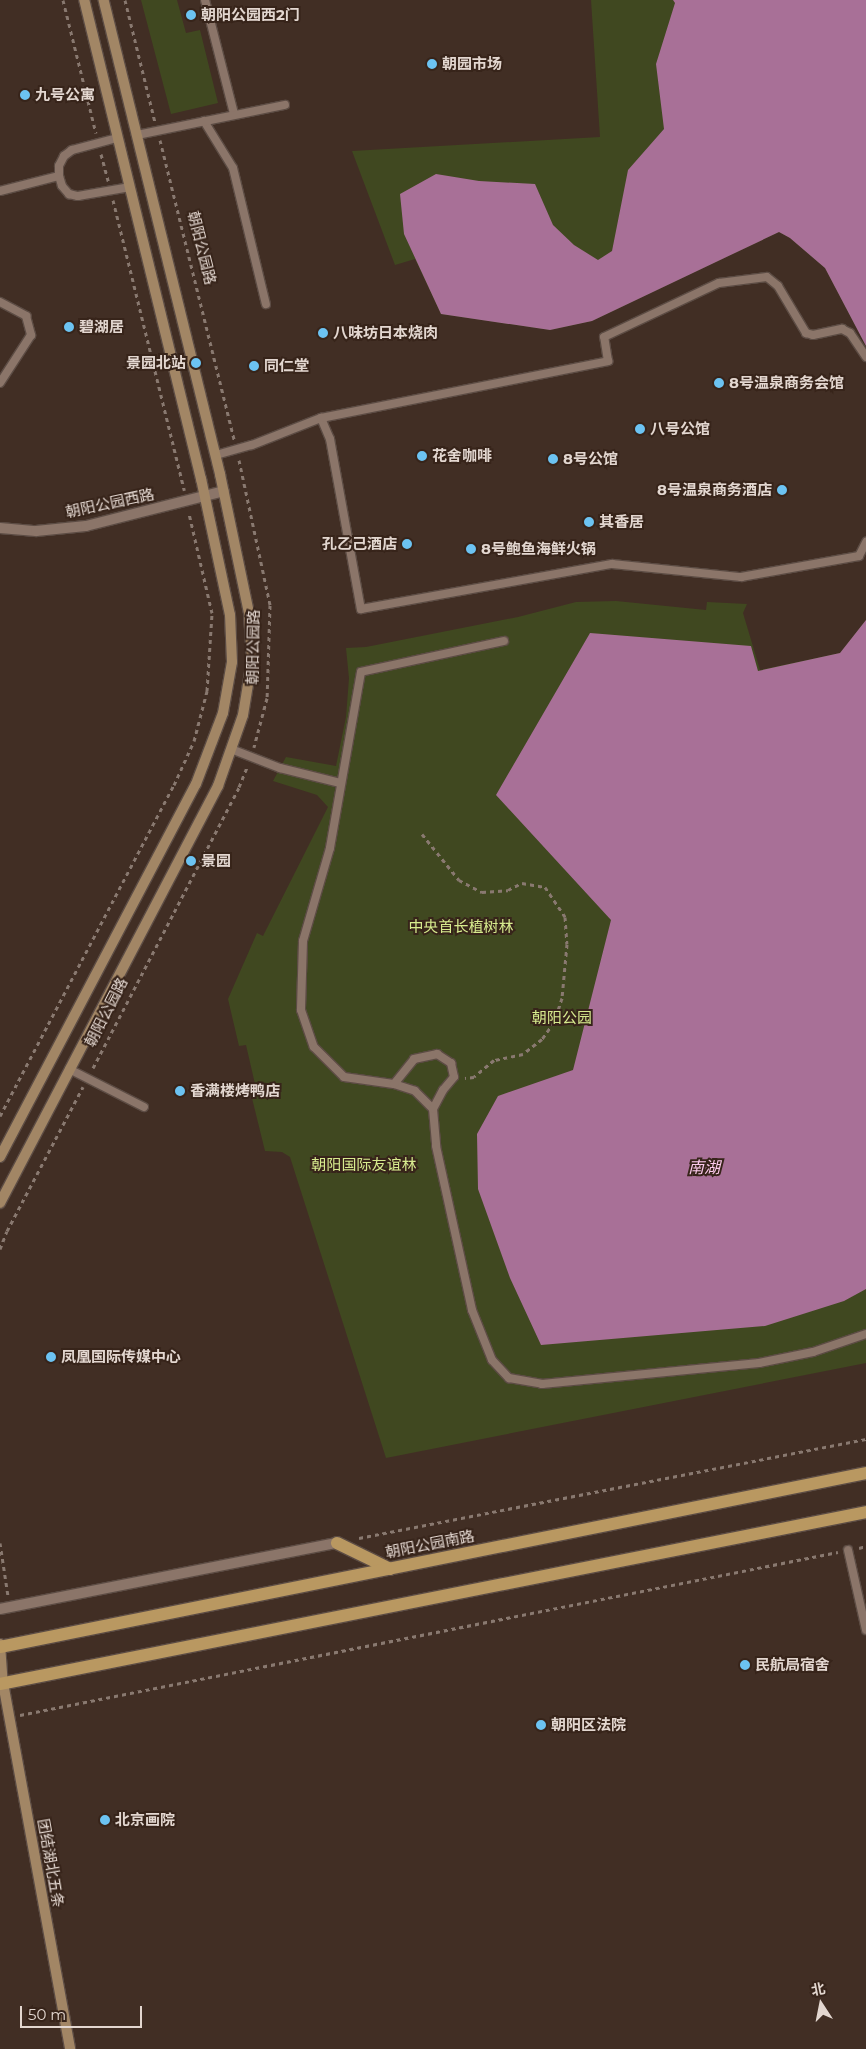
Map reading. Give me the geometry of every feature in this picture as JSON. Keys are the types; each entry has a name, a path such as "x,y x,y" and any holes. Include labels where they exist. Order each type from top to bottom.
{"main road":[{"name":"朝阳公园路","path":"0,1157 196,784 223,713 232,662 230,615 205,495 84,0"},
{"name":"朝阳公园路","path":"0,1203 218,786 243,715 252,660 249,613 216,455 104,0"},
{"name":"朝阳公园南路","path":"0,1646 866,1473"},
{"path":"1,1682 866,1512"},
{"path":"336,1543 390,1569"},
{"name":"团结湖北五条","path":"0,1646 1,1682 70,2049"}],"street":[{"name":"朝阳公园西路","path":"0,528 36,531 86,526 224,491"},
{"path":"5,1608 336,1543"}],"lane":[{"path":"205,0 234,114"},
{"path":"137,135 284,105"},
{"path":"204,121 233,168 266,304"},
{"path":"117,138 72,150 64,156 59,166 59,176 62,186 69,194 78,196 130,188"},
{"path":"0,191 59,176"},
{"path":"216,455 321,418 608,361 604,337 719,284 767,277 778,286 806,333 813,335 842,329 850,333 866,357"},
{"path":"0,302 26,316 31,335 0,383"},
{"path":"321,418 330,439 361,609 612,564 741,576 859,556 866,542"},
{"path":"433,1109 415,1091 394,1084 344,1077 314,1047 301,1010 303,941 330,848 361,672 504,641"},
{"path":"231,749 280,768 340,783"},
{"path":"394,1084 414,1059 437,1054 452,1063 454,1077 443,1090 433,1109 436,1146 472,1310 492,1360 510,1378 542,1384 759,1362 813,1352 866,1334"},
{"path":"69,1069 144,1107"},
{"path":"848,1550 866,1630"}],"path":[{"path":"0,1116 170,793 194,741 207,690 212,613 63,0"},
{"name":"朝阳公园路","path":"0,1249 7,1232 239,787 251,758 268,698 270,605 237,449 125,0"},
{"path":"422,834 459,880 482,892 508,890 522,883 545,887 565,917 567,944 562,998 554,1022 542,1038 523,1054 494,1060 474,1077 454,1077"},
{"path":"336,1543 866,1439"},
{"path":"0,1543 5,1608"},
{"path":"9,1718 866,1546"}],"green space":[{"path":"141,0 177,0 186,33 200,30 218,103 171,114"},
{"path":"591,0 866,0 866,346 825,268 790,238 779,232 592,321 550,330 441,314 415,259 395,265 352,151 600,137"},
{"name":"朝阳公园","path":"616,601 706,610 707,602 747,604 743,613 760,670 840,653 866,620 866,1363 386,1458 290,1157 282,1152 265,1151 249,1086 255,1084 246,1045 239,1046 228,999 257,933 263,936 328,807 317,795 273,781 286,757 336,766 346,717 349,678 346,648 366,647 518,617 576,602"}],"water":[{"path":"673,0 866,0 866,346 825,268 790,238 779,232 592,321 550,330 441,314 404,234 400,194 436,174 479,181 535,184 553,225 574,245 598,260 612,251 628,170 664,129 656,64 675,3"},
{"name":"南湖","path":"866,620 866,1289 844,1301 765,1326 541,1345 510,1278 478,1189 477,1134 498,1096 573,1070 611,920 496,795 590,633 751,646 758,671 840,653"}],"place":[{"name":"朝阳公园西2门","path":"191,15"},
{"name":"朝园市场","path":"432,64"},
{"name":"九号公寓","path":"25,95"},
{"name":"碧湖居","path":"69,327"},
{"name":"八味坊日本烧肉","path":"323,333"},
{"name":"景园北站","path":"196,363"},
{"name":"同仁堂","path":"254,366"},
{"name":"8号温泉商务会馆","path":"719,383"},
{"name":"八号公馆","path":"640,429"},
{"name":"花舍咖啡","path":"422,456"},
{"name":"8号公馆","path":"553,459"},
{"name":"8号温泉商务酒店","path":"782,490"},
{"name":"其香居","path":"589,522"},
{"name":"孔乙己酒店","path":"407,544"},
{"name":"8号鲍鱼海鲜火锅","path":"471,549"},
{"name":"景园","path":"191,861"},
{"name":"香满楼烤鸭店","path":"180,1091"},
{"name":"凤凰国际传媒中心","path":"51,1357"},
{"name":"民航局宿舍","path":"745,1665"},
{"name":"朝阳区法院","path":"541,1725"},
{"name":"北京画院","path":"105,1820"}],"park label":[{"name":"中央首长植树林","path":"461,927"},
{"name":"朝阳国际友谊林","path":"364,1165"}]}
